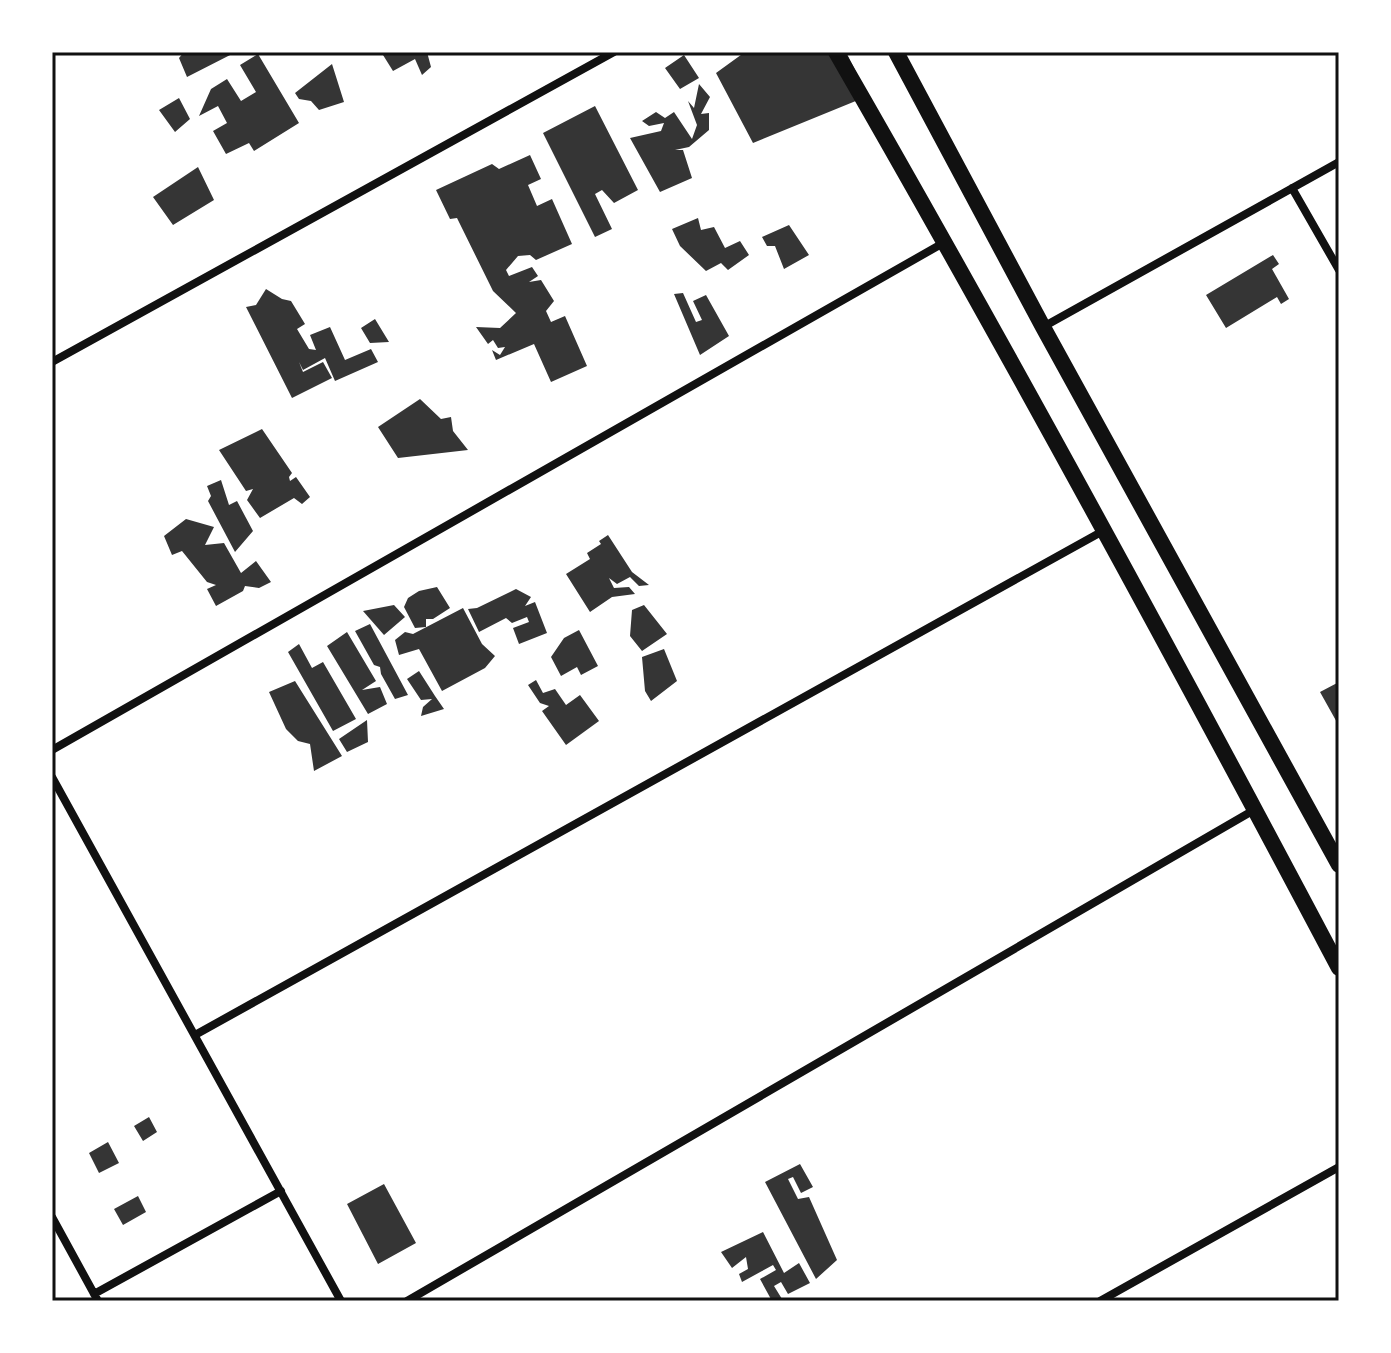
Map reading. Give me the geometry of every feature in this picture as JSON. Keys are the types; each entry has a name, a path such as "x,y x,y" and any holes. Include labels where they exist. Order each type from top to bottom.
{"main road":[{"path":"836,52 946,242 1105,530 1339,968"},
{"path":"896,52 1043,327 1339,865"}],"street":[{"path":"52,362 614,52"},
{"path":"1043,327 1339,162"},
{"path":"1292,188 1339,270"},
{"path":"52,750 946,242"},
{"path":"195,1035 1105,530"},
{"path":"52,777 341,1301"},
{"path":"407,1301 1255,809"},
{"path":"1100,1301 1339,1167"},
{"path":"52,1217 96,1298 281,1191"}],"building":[{"path":"184,52 236,52 187,77 179,58"},
{"path":"389,52 427,52 431,67 422,75 415,59 393,71 383,55"},
{"path":"745,52 846,52 868,96 753,143 716,73"},
{"path":"258,54 299,123 254,151 249,143 226,154 213,131 227,123 218,106 199,116 211,89 227,79 241,101 256,92 240,65"},
{"path":"684,55 699,78 680,89 665,68"},
{"path":"332,64 344,102 319,110 311,101 299,99 295,93"},
{"path":"699,84 710,97 701,114 709,113 709,130 689,147 675,150 683,150 692,178 660,192 630,138 661,131 664,123 649,126 642,121 656,112 665,118 674,112 692,139 697,125 688,101 694,108"},
{"path":"179,98 190,119 175,132 159,110"},
{"path":"595,106 638,190 614,203 602,190 595,194 612,229 595,237 543,133"},
{"path":"530,155 541,179 528,185 537,206 552,199 572,244 536,260 530,255 518,256 506,270 509,276 532,267 538,276 529,282 541,280 554,301 546,311 551,322 565,316 587,366 551,382 534,344 496,360 492,350 500,355 505,347 498,348 493,340 488,344 476,327 500,328 516,313 493,291 457,218 450,219 436,190 492,164 499,169"},
{"path":"198,167 214,200 173,225 153,197"},
{"path":"698,218 701,230 714,227 725,248 740,241 749,255 728,270 721,263 706,271 680,246 672,229"},
{"path":"789,225 809,255 784,269 775,246 767,246 762,237"},
{"path":"1273,255 1279,264 1272,269 1289,299 1281,304 1277,297 1226,328 1206,295"},
{"path":"266,289 291,301 305,324 297,329 309,349 316,350 310,335 330,327 345,360 371,349 378,362 335,381 325,358 303,370 299,362 303,372 323,362 332,378 292,398 246,307 256,305"},
{"path":"683,293 696,322 702,320 693,301 706,295 729,336 700,355 674,294"},
{"path":"375,319 389,342 370,343 361,328"},
{"path":"420,399 441,419 451,417 453,431 468,450 398,458 378,427"},
{"path":"262,429 292,473 290,481 296,477 310,497 302,504 294,498 260,518 247,500 253,489 246,491 219,450"},
{"path":"221,480 229,505 237,501 253,531 235,552 208,501 211,496 207,486"},
{"path":"186,519 214,527 205,545 224,543 241,573 256,561 271,582 259,588 245,586 243,591 216,606 207,589 216,585 207,582 182,551 172,555 164,536"},
{"path":"608,535 632,572 649,585 639,586 630,577 617,584 609,578 614,588 629,587 635,594 612,597 590,612 566,574 590,559 587,553"},
{"path":"437,587 450,608 433,619 426,619 426,627 415,628 404,607 408,598 419,591"},
{"path":"516,589 531,597 525,606 535,602 547,633 519,644 513,628 529,622 527,617 512,623 506,618 479,632 468,609 477,608"},
{"path":"394,605 405,617 384,635 363,611"},
{"path":"644,605 667,634 642,651 630,636 632,610"},
{"path":"463,608 482,644 495,656 485,668 442,691 419,649 399,655 395,640 405,632 413,634"},
{"path":"370,624 408,695 395,699 380,667 374,665 355,631"},
{"path":"579,630 598,666 581,675 577,667 561,676 551,657 564,638"},
{"path":"347,632 376,681 362,690 380,687 387,704 368,714 327,646"},
{"path":"299,644 312,668 323,662 356,719 333,731 288,652"},
{"path":"664,649 677,681 651,701 645,691 642,657"},
{"path":"419,671 444,709 421,716 423,707 432,699 421,700 407,679"},
{"path":"536,680 543,693 555,689 566,705 580,695 599,721 566,745 542,711 549,706 540,703 528,685"},
{"path":"295,681 342,756 314,771 310,744 298,741 286,729 269,692"},
{"path":"1339,682 1339,726 1320,692"},
{"path":"367,720 368,742 347,752 339,739"},
{"path":"149,1117 157,1132 143,1141 134,1126"},
{"path":"108,1142 119,1163 99,1173 89,1153"},
{"path":"800,1164 813,1187 801,1193 793,1177 788,1179 798,1199 809,1197 837,1260 816,1279 765,1182"},
{"path":"384,1184 416,1243 378,1264 347,1204"},
{"path":"138,1196 146,1212 123,1225 114,1209"},
{"path":"763,1232 784,1273 799,1263 810,1283 788,1294 781,1282 774,1286 782,1299 777,1301 772,1301 760,1279 776,1270 773,1265 742,1282 739,1274 748,1269 746,1257 732,1268 721,1252"}]}
